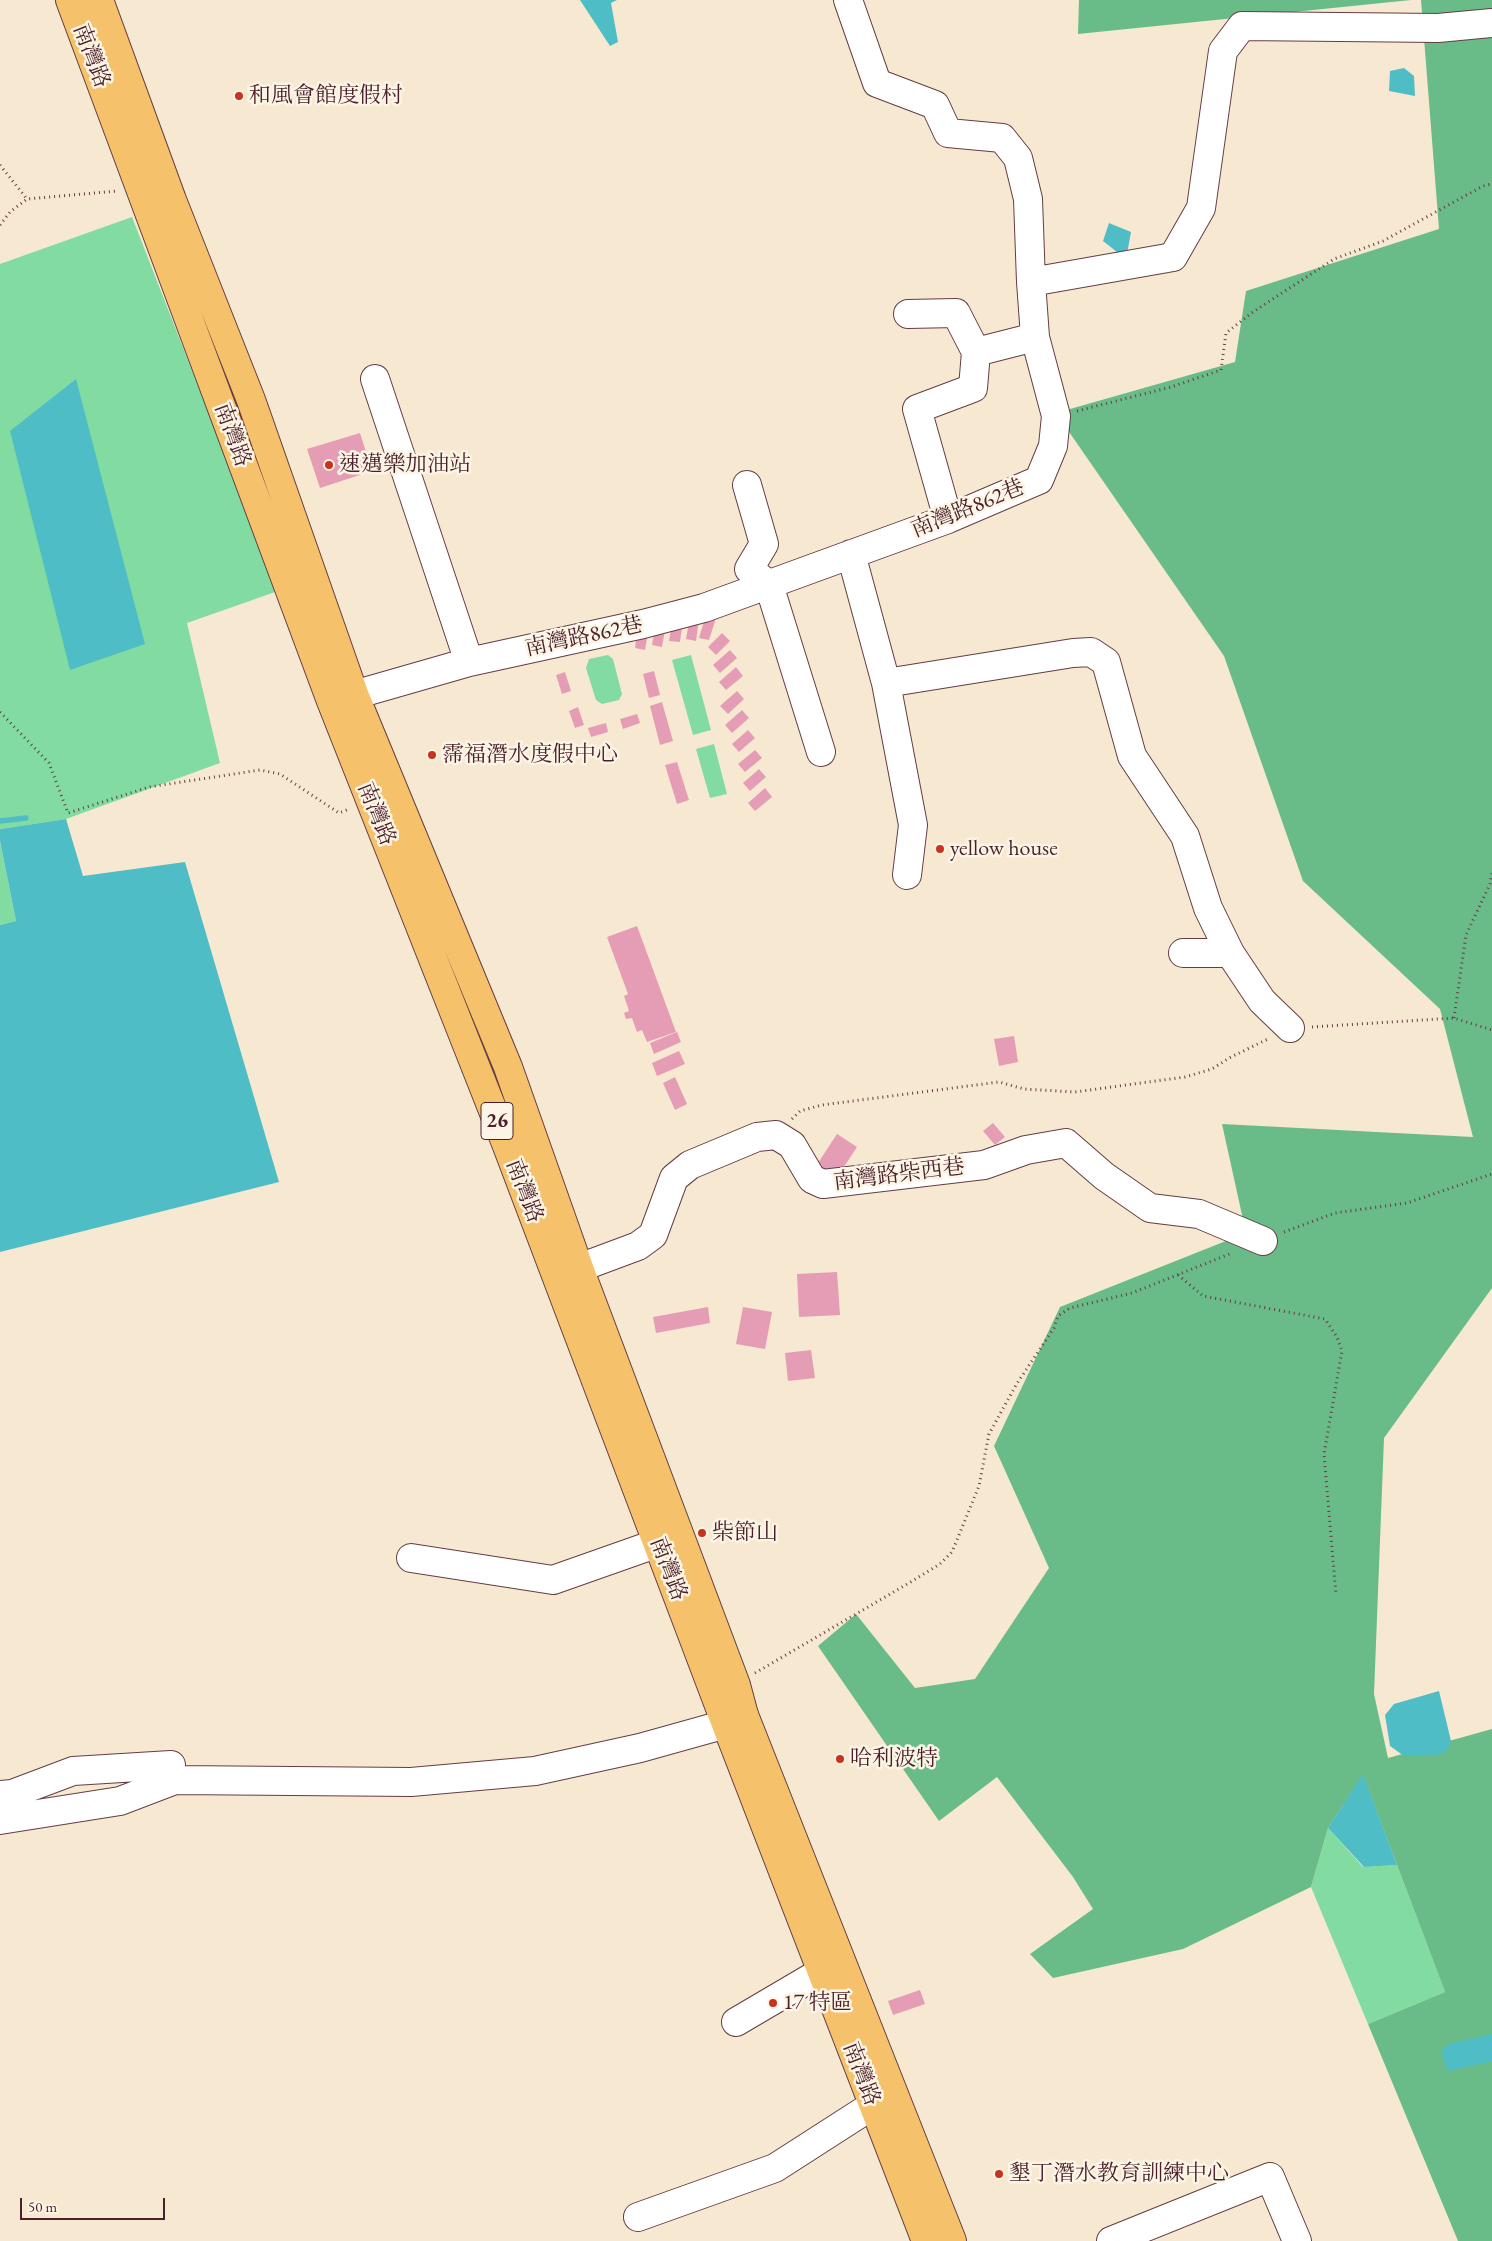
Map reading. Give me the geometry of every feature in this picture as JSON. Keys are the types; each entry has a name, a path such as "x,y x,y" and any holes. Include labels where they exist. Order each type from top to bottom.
{"main road":[{"name":"南灣路","path":"70,0 154,200 251,400 342,697 370,800 568,1271 736,1685 735,1720 821,1972 926,2241"},
{"name":"南灣路","path":"99,0 154,200"},
{"name":"南灣路","path":"342,697 508,1068 568,1271 658,1543 735,1720 952,2241"}],"street":[{"name":"南灣路862巷","path":"342,697 470,662 643,624 704,608 948,519 1038,480 1053,446 1056,416 1035,337 1028,199 1018,158 1002,138 948,133 935,105 877,83 848,0"},
{"path":"1031,282 1173,258 1201,208 1223,50 1242,26 1438,28 1492,23"},
{"path":"908,314 956,313 976,352 973,388 917,409 948,519"},
{"path":"976,352 1035,337"},
{"path":"375,379 470,662"},
{"path":"747,485 764,544 749,569 769,585 821,752"},
{"path":"851,554 886,683 914,825 907,875"},
{"path":"886,683 1073,653 1092,652 1106,662 1132,756 1185,836 1208,908 1230,953 1262,1001 1290,1028"},
{"path":"1183,953 1230,953"},
{"path":"568,1271 638,1246 653,1235 674,1178 690,1164 756,1137 776,1135"},
{"name":"南灣路柴西巷","path":"776,1135 792,1146 812,1179 823,1184 984,1166 1026,1150 1066,1143 1104,1176 1150,1208 1199,1214 1262,1241"},
{"path":"411,1558 553,1580 658,1543"},
{"path":"0,1820 120,1801 175,1780 411,1782 535,1771 640,1748 735,1720"},
{"path":"0,1795 12,1794 73,1771 171,1765"},
{"path":"736,2022 821,1972"},
{"path":"638,2217 776,2168 874,2105"},
{"path":"1110,2241 1270,2177 1297,2241"}],"path":[{"path":"0,165 27,199"},
{"path":"1056,416 1171,387 1221,370 1226,333 1253,312 1334,259 1383,241 1483,186 1492,184"},
{"path":"0,225 10,212 27,199 107,191 154,200"},
{"path":"0,712 49,763 68,813 149,787 260,770 280,774 339,812 370,800"},
{"path":"1454,1018 1466,935 1490,884 1492,873"},
{"path":"776,1135 800,1111 822,1104 1000,1082 1024,1089 1075,1092 1185,1077 1212,1069 1228,1058 1290,1028 1454,1018 1492,1030"},
{"path":"736,1685 940,1564 952,1552 979,1486 989,1434 1016,1385 1054,1328 1058,1316 1070,1308 1132,1293 1335,1213 1407,1203 1492,1174"},
{"path":"1178,1275 1203,1296 1325,1319 1337,1337 1342,1351 1324,1454 1336,1596"}],"green space":[{"path":"1079,0 1411,0 1078,34"},
{"path":"1421,0 1492,0 1492,1288 1384,1438 1374,1694 1388,1758 1492,1729 1492,2241 1458,2241 1368,2024 1445,1992 1363,1775 1328,1828 1311,1887 1183,1949 1053,1978 1030,1954 1093,1909 1073,1877 997,1777 939,1821 818,1646 856,1614 915,1688 975,1679 1049,1568 994,1446 1060,1307 1246,1233 1222,1124 1473,1137 1440,1009 1303,881 1224,656 1056,413 1235,362 1246,291 1439,229"},
{"path":"132,217 278,591 187,623 220,763 66,819 0,829 0,264"},
{"path":"608,655 613,659 622,694 619,700 602,704 596,700 586,668 589,659"},
{"path":"691,655 711,730 693,735 672,660"},
{"path":"714,744 727,794 710,798 696,749"},
{"path":"0,841 16,921 0,925"},
{"path":"1328,1828 1363,1867 1397,1865 1445,1992 1368,2024 1311,1887"}],"water":[{"path":"580,0 617,0 611,3 618,42 610,46"},
{"path":"1404,68 1414,76 1415,96 1389,91 1390,71"},
{"path":"1109,223 1131,232 1126,259 1103,241"},
{"path":"76,379 145,644 70,670 10,431"},
{"path":"66,819 83,876 185,862 279,1182 0,1252 0,925 16,921 0,841 0,829"},
{"path":"1439,1691 1451,1741 1446,1752 1432,1756 1404,1756 1390,1746 1385,1715 1394,1704"},
{"path":"1363,1774 1397,1865 1364,1867 1328,1828"},
{"path":"1492,2034 1492,2061 1448,2071 1441,2051 1449,2044"}],"building":[{"path":"360,433 372,471 320,488 307,449"},
{"path":"706,615 716,618 709,640 699,638"},
{"path":"690,616 699,618 696,641 686,639"},
{"path":"673,618 683,620 680,642 669,641"},
{"path":"656,622 666,624 662,647 652,645"},
{"path":"638,626 649,627 645,650 635,648"},
{"path":"722,633 730,641 716,655 708,647"},
{"path":"730,650 737,658 720,673 713,665"},
{"path":"736,667 743,676 726,690 719,682"},
{"path":"654,671 660,695 649,698 643,674"},
{"path":"565,672 571,691 562,694 556,675"},
{"path":"737,691 744,699 728,714 720,706"},
{"path":"662,702 673,741 660,745 650,706"},
{"path":"578,707 584,725 575,728 569,711"},
{"path":"742,710 749,718 732,733 725,725"},
{"path":"637,714 640,723 623,729 620,719"},
{"path":"606,723 608,732 591,737 588,728"},
{"path":"748,730 755,738 739,752 732,744"},
{"path":"755,750 762,758 745,772 738,764"},
{"path":"677,762 689,800 677,804 665,765"},
{"path":"759,769 766,777 750,791 743,783"},
{"path":"765,788 772,797 755,811 748,803"},
{"path":"637,926 676,1032 647,1042 642,1030 637,1032 632,1018 626,1019 624,1013 629,1011 624,996 628,994 607,937"},
{"path":"677,1032 681,1042 654,1054 650,1043"},
{"path":"1014,1036 1018,1062 999,1066 994,1039"},
{"path":"679,1051 685,1064 657,1076 652,1063"},
{"path":"675,1077 687,1104 675,1110 663,1083"},
{"path":"993,1123 1005,1137 995,1145 983,1131"},
{"path":"837,1134 857,1147 834,1182 814,1169"},
{"path":"837,1272 840,1315 799,1317 797,1274"},
{"path":"708,1307 710,1323 656,1333 653,1317"},
{"path":"743,1307 772,1312 765,1349 736,1344"},
{"path":"811,1350 815,1378 788,1381 785,1353"},
{"path":"920,1990 925,2004 893,2015 888,2001"}],"waterway":[{"path":"0,821 26,818"}],"place":[{"name":"和風會館度假村","path":"239,96"},
{"name":"速邁樂加油站","path":"329,465"},
{"name":"霈福潛水度假中心","path":"432,755"},
{"name":"yellow house","path":"940,849"},
{"name":"柴節山","path":"702,1533"},
{"name":"哈利波特","path":"840,1759"},
{"name":"17 特區","path":"773,2003"},
{"name":"墾丁潛水教育訓練中心","path":"999,2174"}]}
